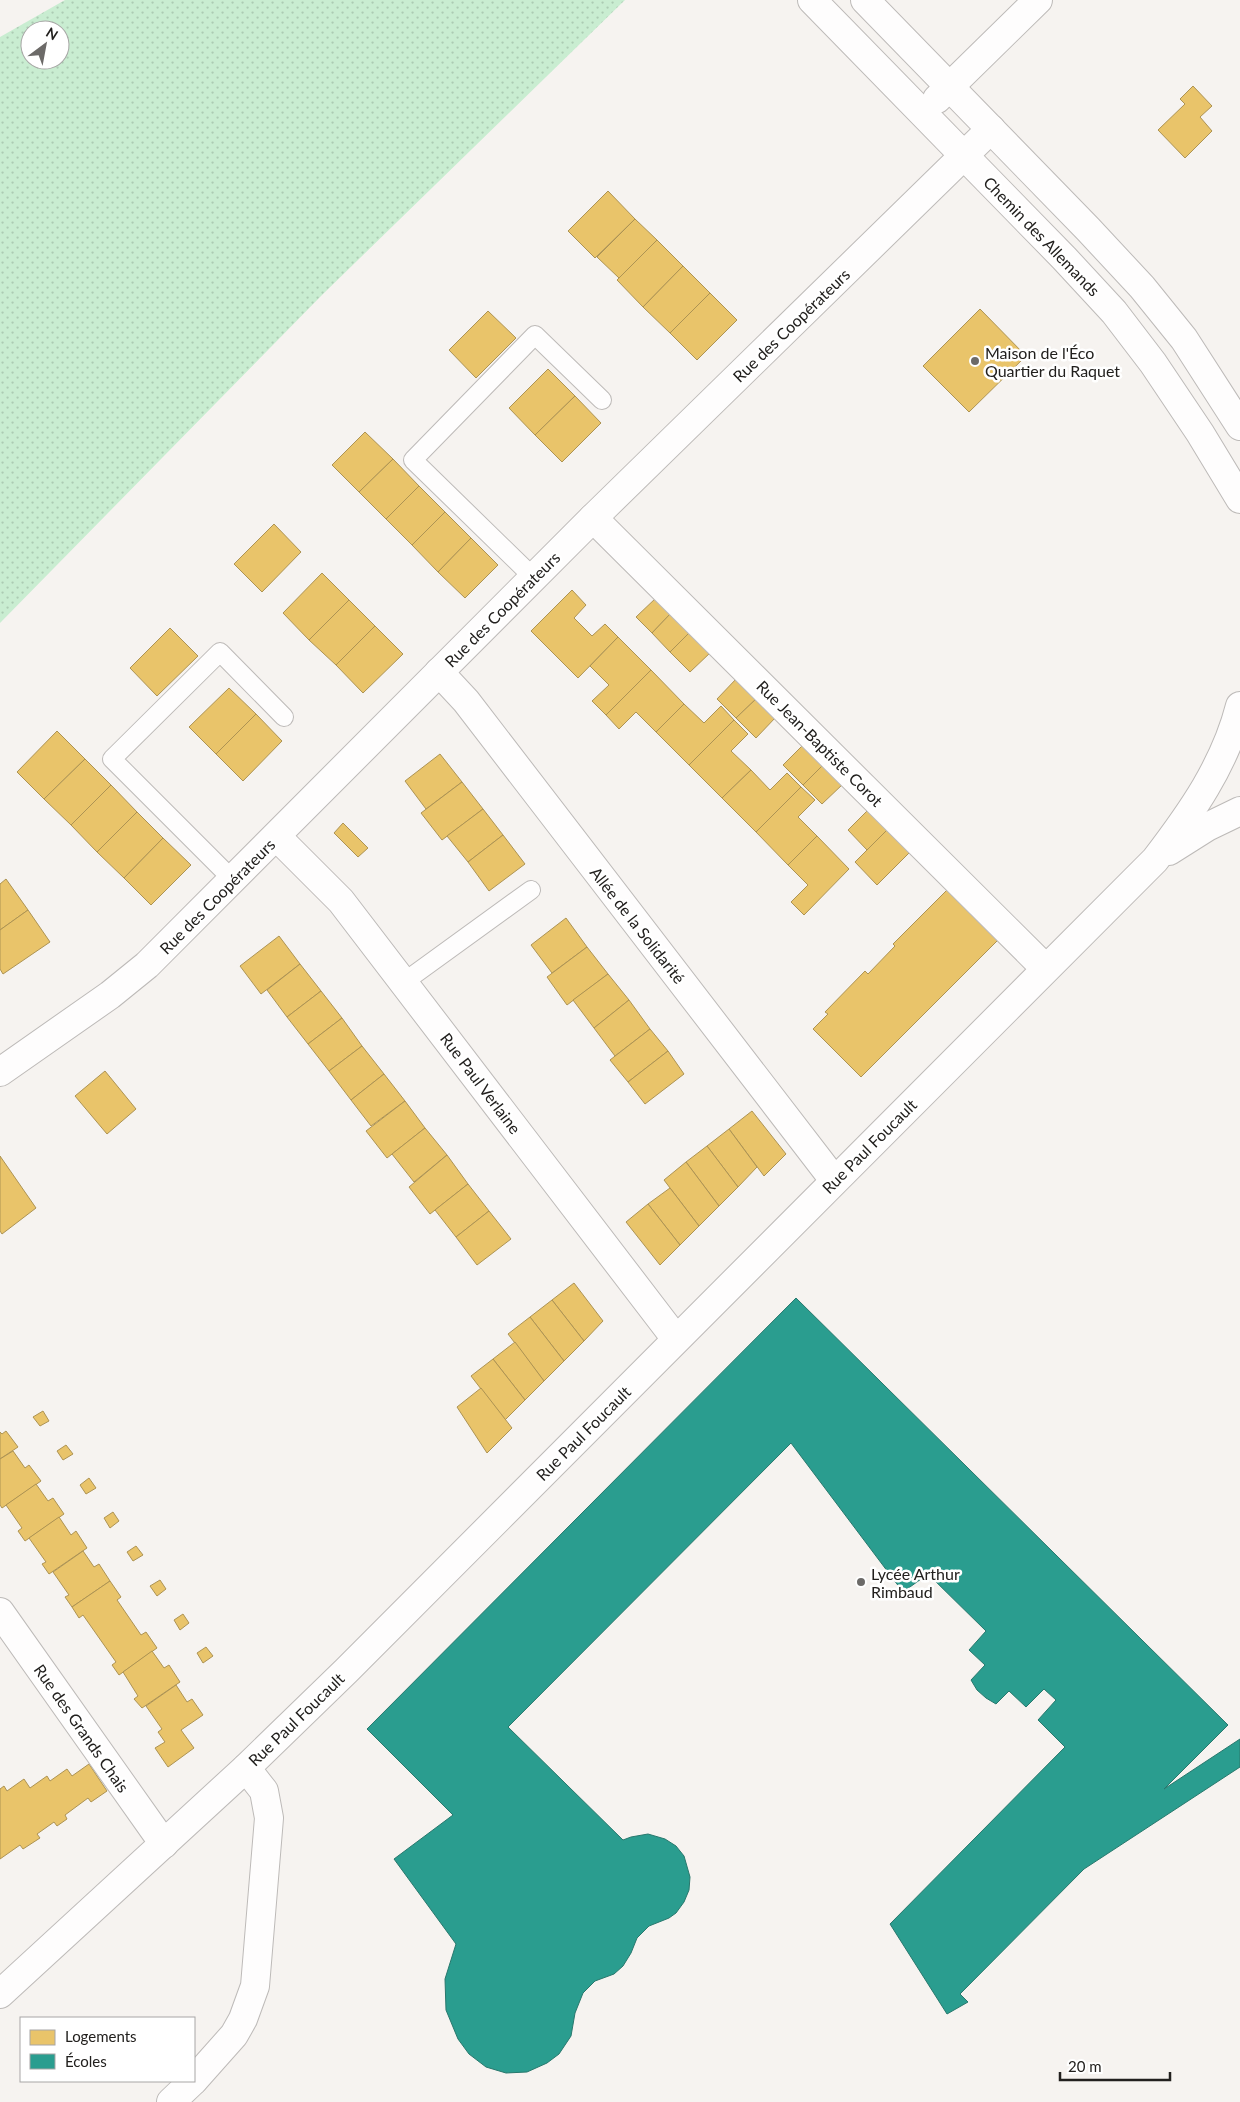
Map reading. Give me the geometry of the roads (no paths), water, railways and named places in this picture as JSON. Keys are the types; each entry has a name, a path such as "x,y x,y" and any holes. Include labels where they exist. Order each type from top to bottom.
{"street":[{"name":"Chemin des Allemands","path":"812,0 1064,258 1114,312 1153,363 1200,433 1240,499"},
{"path":"865,0 1118,260 1164,313 1203,368 1240,426"},
{"path":"922,113 1038,0"},
{"name":"Rue des Coopérateurs","path":"0,1072 128,982 277,837 593,518 991,129"},
{"name":"Rue Jean-Baptiste Corot","path":"593,518 1045,968"},
{"name":"Allée de la Solidarité","path":"439,672 466,701 834,1180"},
{"name":"Rue Paul Foucault","path":"0,1994 246,1768 370,1647 1045,968 1155,860 1192,809 1210,780 1229,740 1240,706"},
{"name":"Rue Paul Foucault","path":"1155,860 1207,827 1240,811"},
{"name":"Rue Paul Verlaine","path":"277,837 341,902 676,1339"},
{"name":"Rue des Grands Chais","path":"0,1612 164,1844"},
{"path":"195,2078 234,2035 243,2019 255,1986 269,1818 264,1791 246,1768"},
{"path":"171,2102 191,2082"}],"lane":[{"path":"534,578 413,460 535,335 602,400"},
{"path":"233,880 112,759 220,652 284,717"},
{"path":"404,982 531,890"}],"place":[{"name":"Maison de l'Éco Quartier du Raquet","path":"975,361"},
{"name":"Lycée Arthur Rimbaud","path":"861,1582"}]}
